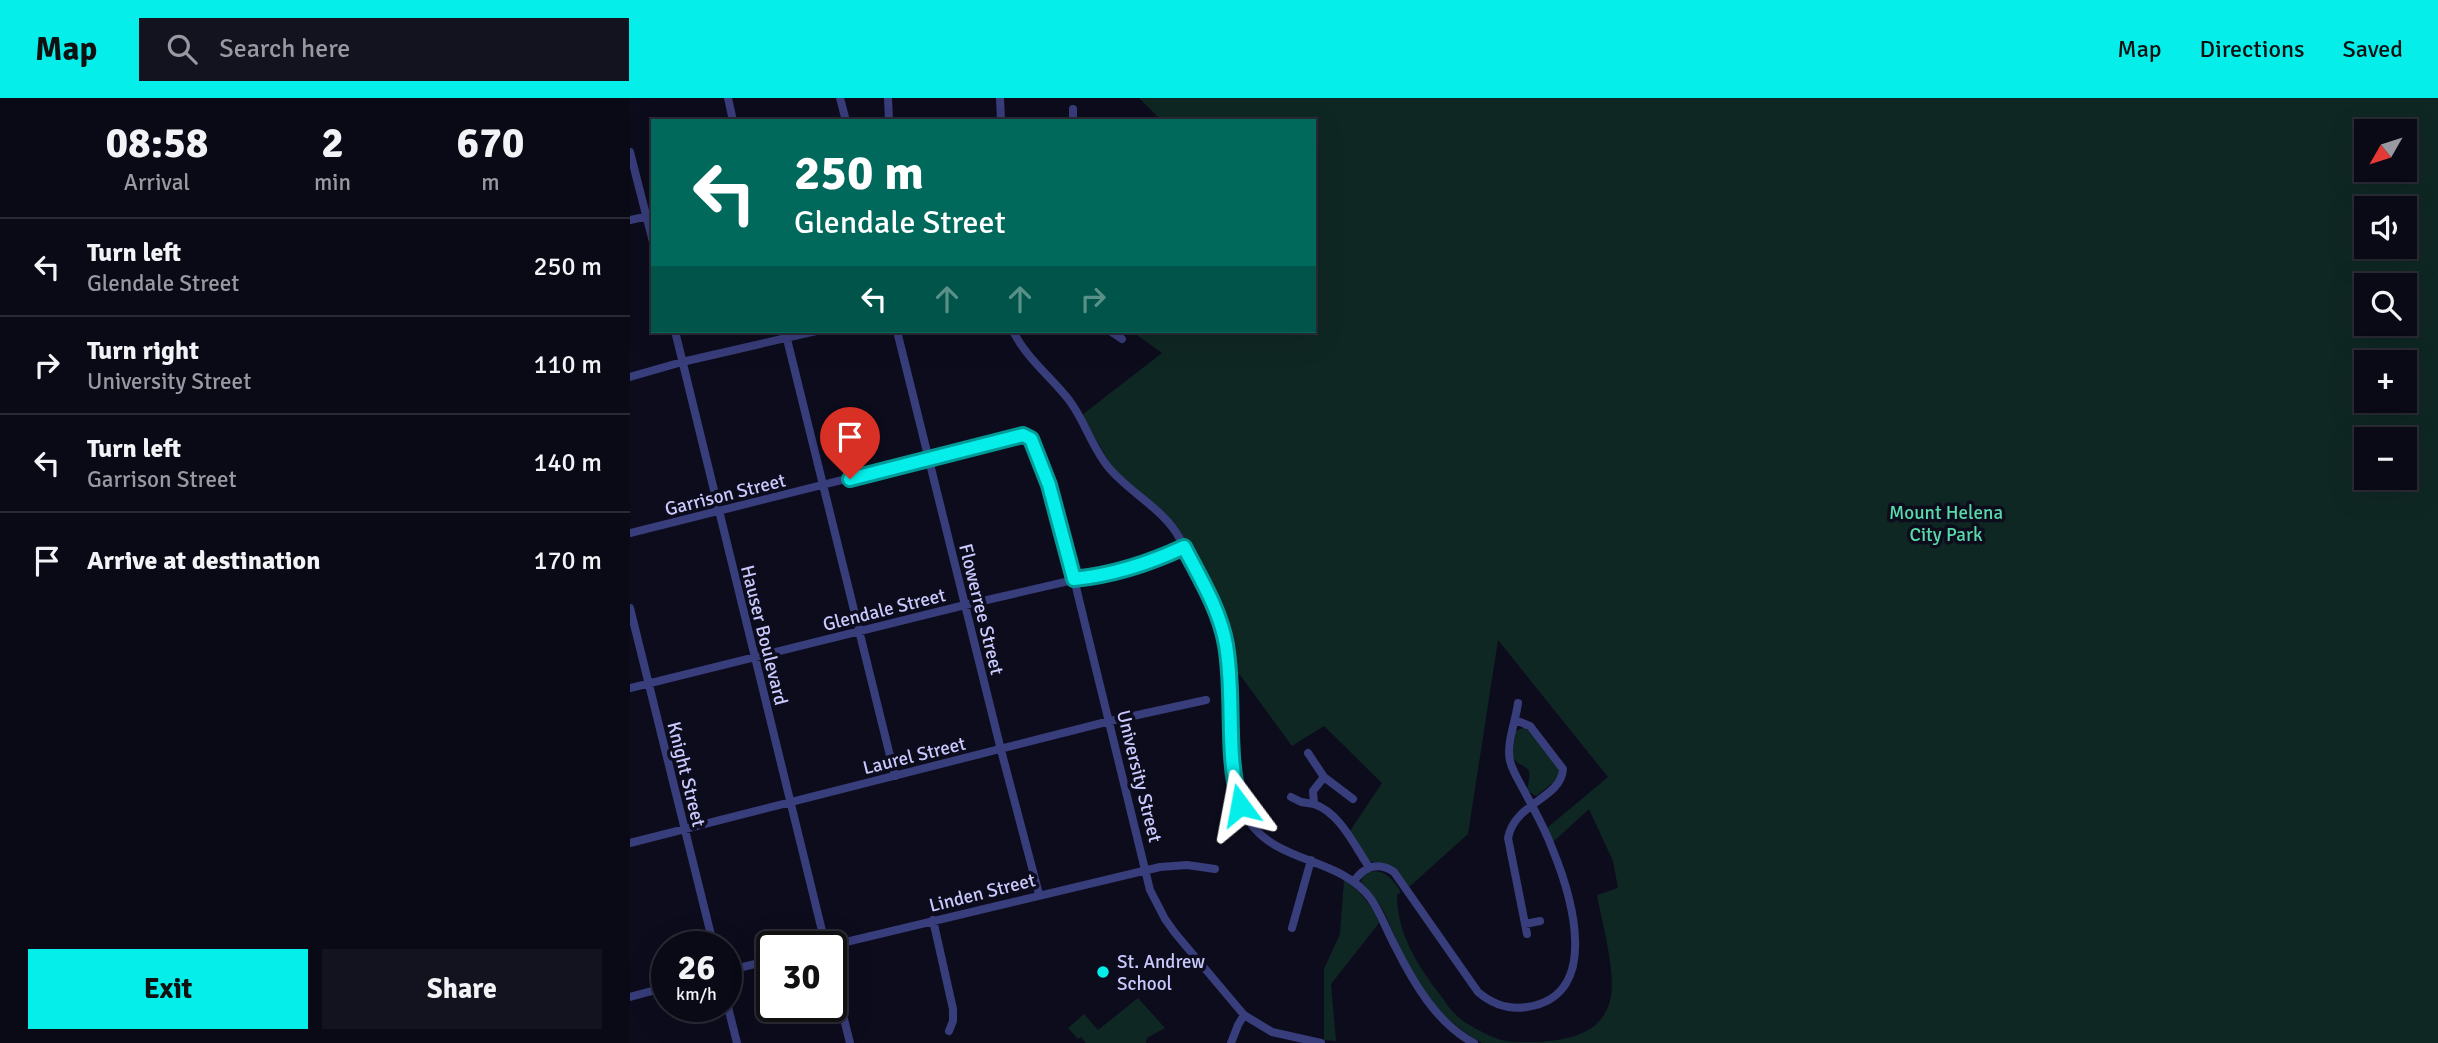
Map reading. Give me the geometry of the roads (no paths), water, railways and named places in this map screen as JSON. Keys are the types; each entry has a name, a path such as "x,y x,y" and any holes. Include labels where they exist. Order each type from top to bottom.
{"street":[{"path":"728,98 733,119"},
{"path":"840,98 845,119"},
{"path":"888,98 889,119"},
{"path":"1000,98 1001,119"},
{"path":"1073,109 1073,119"},
{"path":"630,152 650,215 630,220"},
{"name":"Hauser Boulevard","path":"675,333 822,931"},
{"name":"Flowerree Street","path":"898,333 1001,750 1040,894"},
{"path":"1014,333 1021,348 1069,399 1108,467 1159,512 1177,533 1206,590 1224,636 1228,665 1232,770 1240,805 1250,823 1270,842 1354,881 1370,897 1411,978 1431,1005 1454,1029 1474,1043"},
{"path":"1113,333 1122,339"},
{"path":"630,377 786,334 895,776"},
{"name":"Garrison Street","path":"630,533 1017,436 1023,435 1031,439"},
{"name":"University Street","path":"1031,439 1049,485 1074,579 1150,890 1165,919 1244,1015 1272,1032 1321,1043"},
{"name":"Glendale Street","path":"630,688 965,605 1074,579 1093,577 1143,564 1184,547"},
{"name":"Knight Street","path":"630,608 710,931"},
{"name":"Laurel Street","path":"630,843 1110,721 1206,700"},
{"path":"1354,881 1369,867 1382,866 1394,872 1484,997 1515,1008 1545,1003 1559,993 1572,974 1575,964 1574,926 1553,848 1509,760 1518,703"},
{"path":"1516,720 1530,726 1563,769 1559,782 1532,806 1521,812 1510,827 1508,838 1527,934"},
{"path":"1308,753 1324,777 1353,799"},
{"path":"1314,804 1313,791 1324,777"},
{"path":"1291,797 1329,811 1369,867"},
{"path":"1292,928 1311,860"},
{"name":"Linden Street","path":"847,942 1147,870 1187,865 1215,869"},
{"path":"933,920 953,1009 953,1021 949,1031"},
{"path":"1525,924 1540,921"},
{"path":"630,997 651,991"},
{"path":"1231,1043 1244,1015"},
{"path":"732,1022 737,1043"},
{"path":"845,1022 850,1043"}],"place":[{"name":"St. Andrew School","path":"1103,972"}],"park label":[{"name":"Mount Helena City Park","path":"1946,523"}]}
